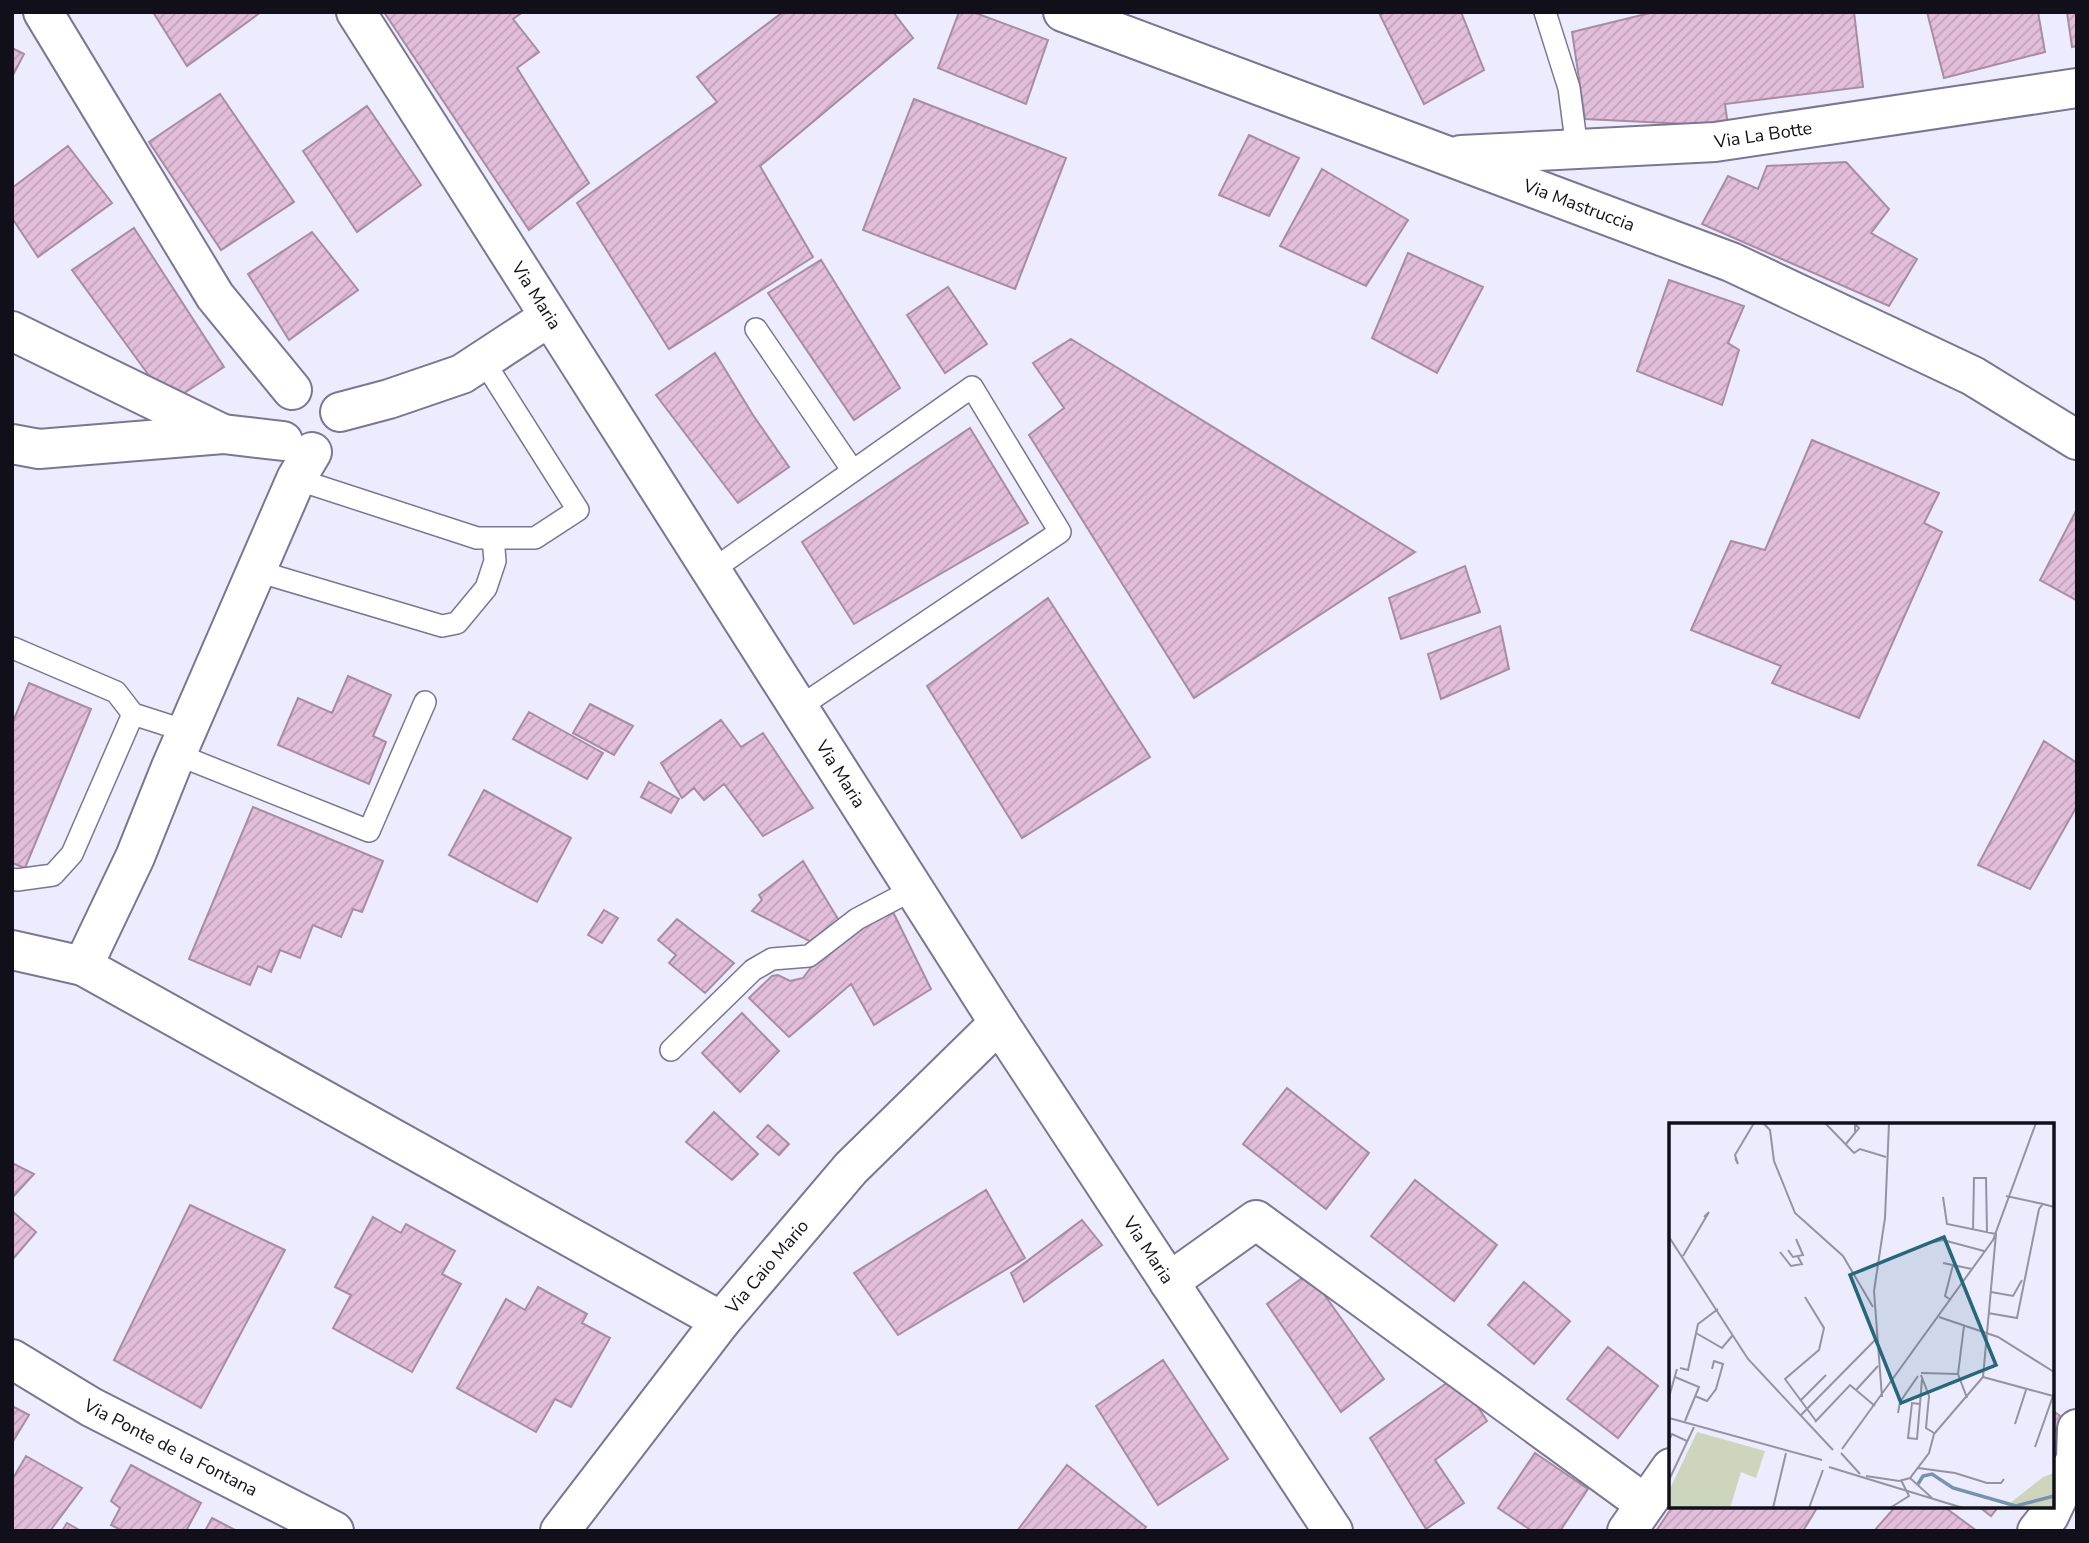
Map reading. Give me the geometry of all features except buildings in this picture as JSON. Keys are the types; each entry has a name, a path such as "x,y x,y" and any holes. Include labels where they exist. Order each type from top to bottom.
{"street":[{"path":"43,12 215,296 292,390"},
{"name":"Via Maria","path":"356,12 999,1023 1334,1531"},
{"name":"Via Mastruccia","path":"1063,12 1731,262 1973,376 2077,440"},
{"name":"Via La Botte","path":"1445,156 1716,142 2077,88"},
{"path":"340,412 389,399 462,374 549,317"},
{"path":"12,331 223,434 297,457 322,449 338,433 340,412 329,394 319,389 309,387 292,390 281,400 276,411 277,432 297,457"},
{"path":"12,444 39,449 223,434"},
{"path":"83,966 135,858 181,743 257,571 297,457"},
{"path":"12,950 83,966 721,1321"},
{"name":"Via Caio Mario","path":"560,1531 721,1321 851,1168 999,1023"},
{"path":"1169,1282 1256,1220 1636,1517 1669,1471"},
{"name":"Via Ponte de la Fontana","path":"12,1359 90,1407 334,1531"},
{"path":"2054,1506 2076,1460 2077,1429"},
{"path":"2038,1531 2053,1508"}],"lane":[{"path":"1545,12 1569,88 1577,149"},
{"path":"756,328 853,471"},
{"path":"297,457 477,538 535,538 578,510 483,360"},
{"path":"711,571 972,387 1060,532 798,708"},
{"path":"257,571 442,626 457,623 486,588 495,561 493,538"},
{"path":"13,648 116,692 133,714 181,743 369,831 425,702"},
{"path":"12,879 53,875 72,854 133,714"},
{"path":"671,1051 753,970 772,959 809,956 857,919 914,889"}]}
